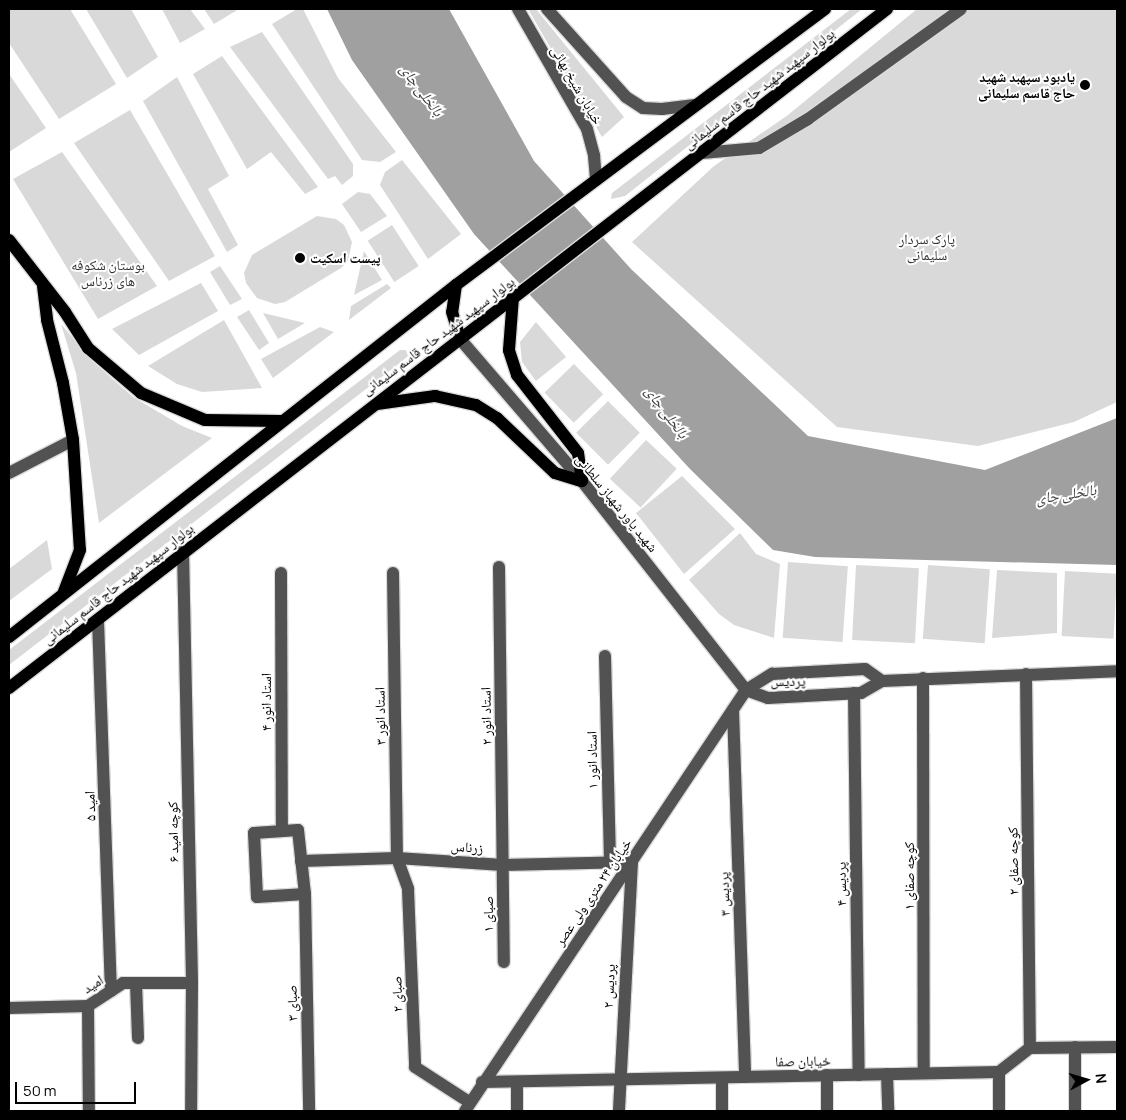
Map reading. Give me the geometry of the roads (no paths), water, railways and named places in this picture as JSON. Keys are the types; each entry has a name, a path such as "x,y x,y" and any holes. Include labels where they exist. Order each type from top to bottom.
{"main road":[{"name":"بولوار سپهبد شهید حاج قاسم سلیمانی","path":"9,637 480,266 825,9"},
{"name":"بولوار سپهبد شهید حاج قاسم سلیمانی","path":"9,688 98,620 183,551 613,222 886,9"},
{"path":"9,240 88,348 141,393 205,420 282,421"},
{"path":"456,285 452,312 460,338"},
{"path":"43,286 47,320 63,383 73,440 80,550 63,594"},
{"path":"373,405 435,396 476,405 496,418 555,473 582,481 578,453 517,375 509,350 517,294"}],"street":[{"name":"خیابان شیخ بهائی","path":"518,9 587,129 594,156 593,181"},
{"name":"خیابان شیخ بهائی","path":"547,9 626,97 643,108 662,109 695,104"},
{"path":"702,153 759,148 808,119 961,9"},
{"name":"شهید یاور شهباز سلطانی","path":"460,338 582,481 746,690"},
{"path":"9,473 73,440"},
{"name":"کوچه امید ۶","path":"183,551 192,983 191,1111"},
{"name":"استاد انور ۲","path":"499,567 503,865"},
{"name":"استاد انور ۴","path":"281,574 282,830"},
{"name":"استاد انور ۳","path":"393,574 397,858"},
{"name":"امید ۵","path":"98,620 112,991"},
{"name":"استاد انور ۱","path":"605,656 610,863"},
{"name":"پردیس","path":"746,690 772,674 865,669 882,681"},
{"name":"پردیس","path":"746,690 768,698 854,693 882,681 1117,671"},
{"name":"کوچه صفای ۲","path":"1026,674 1030,1048"},
{"name":"کوچه صفای ۱","path":"923,678 924,1074"},
{"name":"خیابان ۲۴ متری ولی عصر","path":"467,1107 746,690"},
{"name":"پردیس ۴","path":"854,693 859,1075"},
{"name":"پردیس ۳","path":"733,710 745,1077"},
{"path":"298,830 301,861 305,894 257,897 254,833 298,830"},
{"name":"زرناس","path":"301,861 397,858 503,865 632,862"},
{"name":"صبای ۲","path":"397,858 408,889 415,1067 467,1107"},
{"name":"پردیس ۲","path":"619,1111 618,1080 632,862"},
{"name":"صبای ۱","path":"503,865 504,962"},
{"name":"صبای ۳","path":"305,894 309,1111"},
{"name":"امید","path":"9,1008 88,1006 123,983 192,983"},
{"path":"136,983 138,1038"},
{"path":"88,1006 90,1111"},
{"path":"1075,1047 1075,1111"},
{"path":"999,1111 999,1072 1030,1048 1117,1047"},
{"name":"خیابان صفا","path":"482,1082 999,1072"},
{"path":"887,1074 888,1111"},
{"path":"827,1075 827,1111"},
{"path":"722,1078 722,1111"},
{"path":"517,1082 517,1111"}],"water":[{"name":"بالخلی چای","path":"327,9 449,9 534,161 631,269 808,436 985,470 1117,418 1117,565 815,557 773,550 690,469 474,234 352,60"}],"place":[{"name":"یادبود سپهبد شهید حاج قاسم سلیمانی","path":"1085,85"},
{"name":"پیست اسکیت","path":"300,258"}],"park label":[{"name":"پارک سردار سلیمانی","path":"927,248"},
{"name":"بوستان شکوفه های زرناس","path":"108,274"}]}
